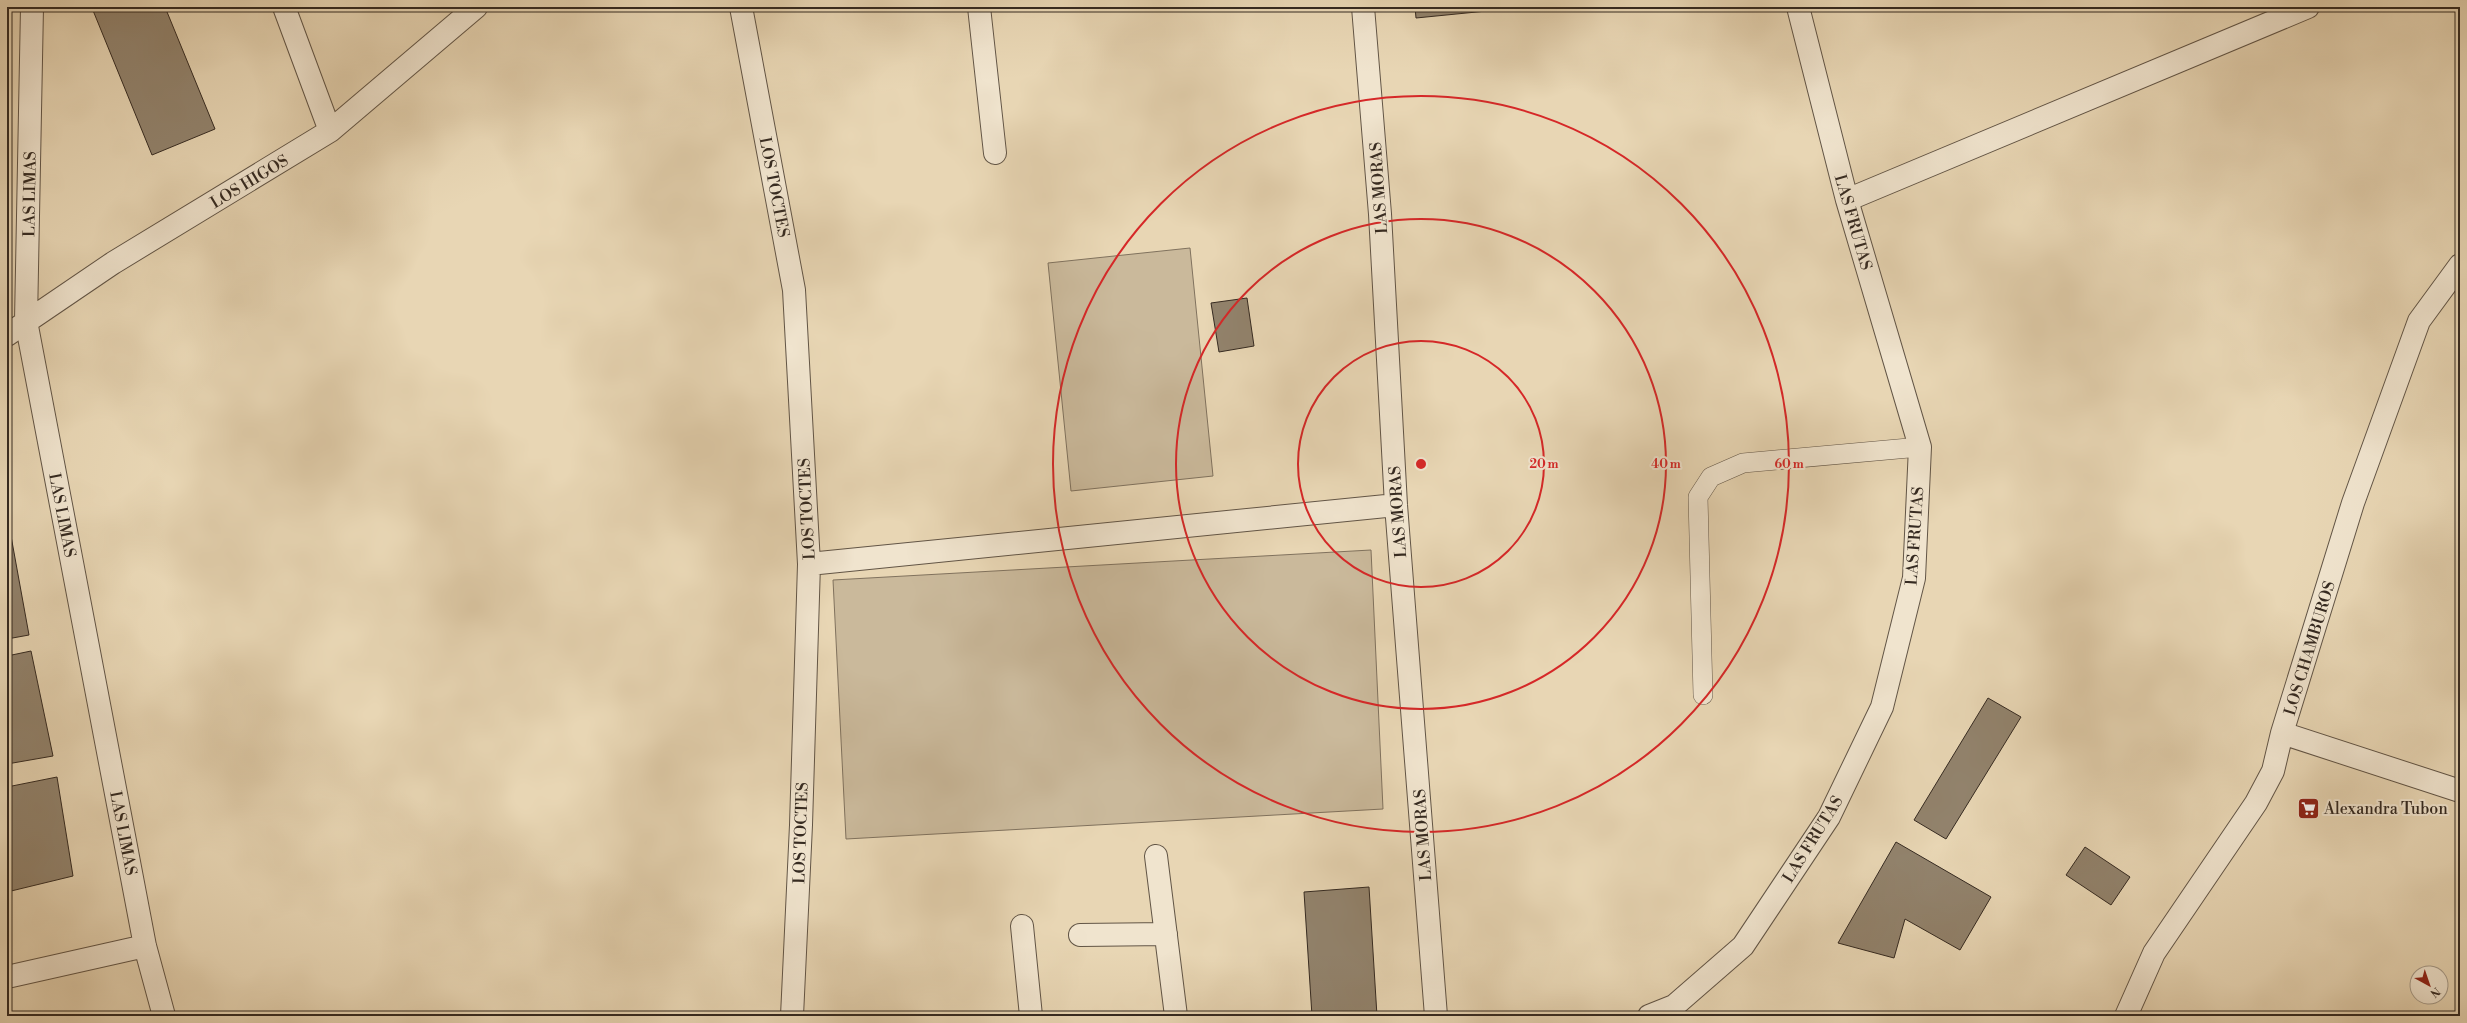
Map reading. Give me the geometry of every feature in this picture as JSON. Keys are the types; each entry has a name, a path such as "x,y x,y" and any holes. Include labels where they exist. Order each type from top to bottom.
{"street":[{"name":"LAS LIMAS","path":"32,7 26,321 145,946 164,1016"},
{"path":"284,7 330,131"},
{"name":"LOS HIGOS","path":"7,335 113,263 330,131 476,7"},
{"name":"LOS TOCTES","path":"741,7 794,290 809,564 801,825 792,1016"},
{"path":"979,7 995,154"},
{"name":"LAS MORAS","path":"1363,7 1380,214 1396,505 1436,1016"},
{"name":"LAS FRUTAS","path":"1649,1016 1674,1006 1743,946 1830,817 1882,706 1914,578 1920,447 1847,200 1798,7"},
{"path":"1847,200 2308,7"},
{"name":"LOS CHAMBUROS","path":"2126,1016 2154,953 2266,784 2273,771 2282,733 2354,503 2419,321 2460,265"},
{"path":"809,564 1396,505"},
{"path":"2282,733 2460,791"},
{"path":"1156,856 1176,1016"},
{"path":"1022,926 1031,1016"},
{"path":"1080,935 1166,934"},
{"path":"7,977 145,946"}],"lane":[{"path":"1703,695 1698,497 1711,477 1743,463 1920,447"}],"shaded area":[{"path":"1190,248 1213,476 1071,491 1048,263"},
{"path":"1371,550 1383,809 846,839 833,580"}],"building":[{"path":"165,7 215,129 152,155 92,8"},
{"path":"1415,7 1527,7 1416,18"},
{"path":"1247,298 1254,346 1219,352 1211,303"},
{"path":"9,525 29,635 7,639 7,526"},
{"path":"31,651 53,756 7,764 7,656"},
{"path":"1988,698 2021,717 1946,839 1914,820"},
{"path":"57,777 73,876 7,892 7,787"},
{"path":"1896,842 1991,897 1960,950 1905,919 1894,958 1838,943"},
{"path":"2085,847 2130,877 2111,905 2066,875"},
{"path":"1369,887 1377,1016 1312,1016 1304,892"}],"place":[{"name":"Alexandra Tubon","path":"2308,808"}]}
